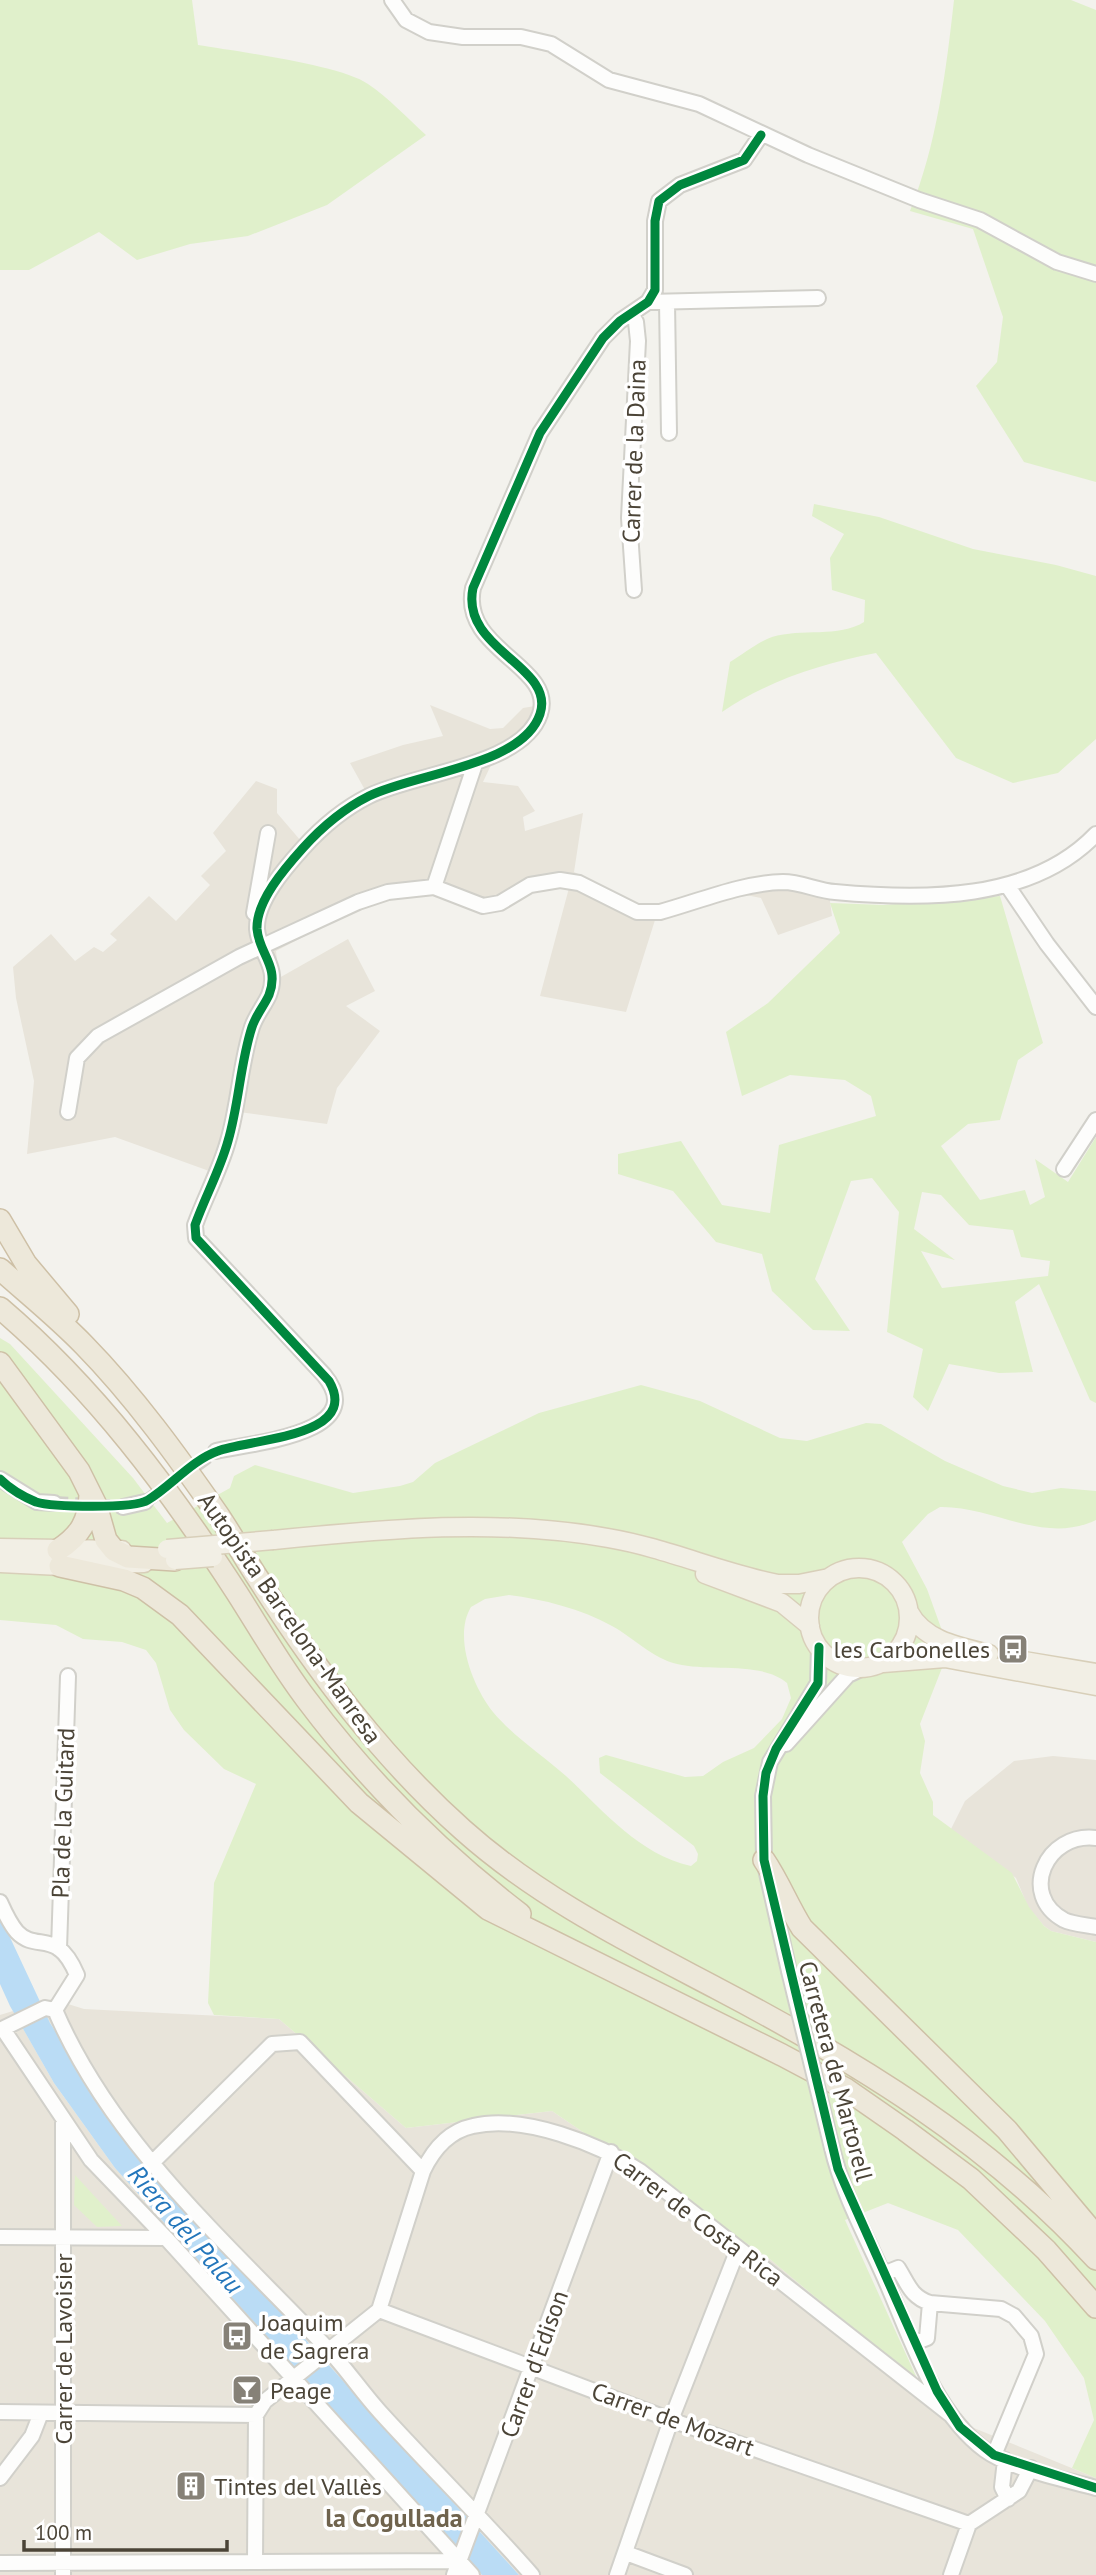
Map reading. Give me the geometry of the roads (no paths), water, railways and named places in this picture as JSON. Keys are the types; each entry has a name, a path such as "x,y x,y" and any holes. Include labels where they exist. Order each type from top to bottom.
{"highway":[{"path":"0,1220 26,1264 95,1345 118,1384"},
{"name":"Autopista Barcelona-Manresa","path":"0,1269 85,1345 118,1384 220,1518 334,1689 392,1759 463,1830 516,1874 577,1913 866,2070 920,2106 970,2142 1033,2196 1096,2259"},
{"path":"0,1308 63,1365 146,1462 299,1689 353,1759 394,1804 477,1880 551,1938"},
{"path":"0,1363 65,1449 96,1504 106,1540 114,1550 128,1557 171,1554"},
{"path":"90,1493 87,1520 59,1558 111,1575 161,1599 203,1637 359,1803 488,1909 551,1938 846,2089 971,2179 1046,2250 1096,2307"},
{"path":"764,1860 775,1875 783,1899 802,1927 1007,2130 1096,2236"}],"main road":[{"path":"0,1563 171,1554 437,1526 539,1528 657,1548 778,1584 799,1584 829,1578 851,1569 881,1573 900,1589 917,1625 953,1645 1090,1670"},
{"path":"276,1545 459,1537 589,1545 657,1559 782,1603 810,1626 819,1647 842,1665 945,1658 1096,1686"},
{"path":"0,1548 59,1558 114,1550"},
{"path":"810,1626 812,1602 829,1578"},
{"path":"872,1665 901,1645 908,1629 909,1612"}],"street":[{"path":"392,0 406,20 416,27 463,37 534,38 561,49 609,80 699,104 761,135 903,194 980,220 1057,262 1096,274"},
{"path":"257,928 266,899 288,865 323,830 349,809 394,786 495,757 514,744 537,722 542,710 537,686 476,624 470,602 473,588 540,433 603,338 648,302 655,290 655,221 659,201 680,185 744,160 761,135"},
{"path":"648,302 818,298"},
{"path":"667,302 669,433"},
{"name":"Carrer de la Daina","path":"632,314 636,322 638,341 629,518 634,590"},
{"path":"435,887 475,764"},
{"path":"216,1451 284,1437 325,1421 334,1406 335,1392 324,1375 196,1238 195,1225 229,1140 251,1030 269,995 272,973 253,918 268,833"},
{"path":"68,1112 77,1058 86,1046 218,969 358,902 388,892 435,887 483,906 500,904 538,883 569,880 637,912 660,912 762,884 787,882 843,893 917,895 1007,885 1047,872 1073,855 1096,834"},
{"path":"1007,885 1046,944 1096,1007"},
{"path":"1064,1169 1096,1120"},
{"path":"0,1479 37,1502 54,1503"},
{"path":"123,1507 145,1502"},
{"name":"Carretera de Martorell","path":"819,1647 818,1683 776,1749 766,1773 763,1796 764,1860 832,2148 846,2189 914,2343 952,2416 967,2434 1000,2458 1096,2488"},
{"path":"776,1749 791,1741 848,1675 872,1665"},
{"name":"Pla de la Guitard","path":"59,1949 68,1676"},
{"path":"1096,1838 1062,1843 1052,1851 1044,1865 1042,1889 1048,1905 1064,1920 1096,1927"},
{"path":"0,1902 17,1933 29,1939 48,1942 68,1955 77,1975 50,2009 5,2028 63,2123 91,2160 295,2378 458,2564 472,2575"},
{"path":"50,2009 90,2079 153,2162 195,2211 532,2575"},
{"path":"153,2162 272,2044 300,2042 423,2171"},
{"name":"Carrer de Lavoisier","path":"63,2123 63,2570"},
{"name":"Carrer de Costa Rica","path":"379,2310 423,2171 440,2144 472,2126 512,2124 552,2132 611,2152 952,2416"},
{"name":"Carrer d'Edison","path":"458,2564 478,2519 611,2152"},
{"path":"0,2237 166,2238"},
{"path":"617,2575 671,2420 738,2249"},
{"path":"883,2273 898,2268 910,2290 919,2299 930,2303 1001,2309 1014,2316 1031,2336 1036,2354 1017,2394 1000,2458 1002,2487 1008,2499"},
{"path":"914,2343 927,2338 930,2303"},
{"path":"255,2563 256,2415 265,2401 379,2310"},
{"name":"Carrer de Mozart","path":"379,2310 534,2366 671,2420 969,2524"},
{"path":"0,2412 256,2415"},
{"path":"0,2478 32,2437 41,2413"},
{"path":"951,2575 969,2524 1020,2491 1031,2468"},
{"path":"626,2553 685,2575"},
{"path":"0,2563 63,2570 255,2563 458,2564"}],"water":[{"name":"Riera del Palau","path":"0,1916 50,2023 134,2150 519,2575 482,2575 115,2168 54,2083 10,2006 0,1984"}],"tunnel":[{"path":"145,1502 216,1451"},
{"path":"54,1503 123,1507"}],"place":[{"name":"les Carbonelles","path":"1013,1649"},
{"name":"Joaquim de Sagrera","path":"237,2336"},
{"name":"Peage","path":"247,2390"},
{"name":"Tintes del Vallès","path":"191,2486"}],"district":[{"name":"la Cogullada","path":"394,2517"}]}
